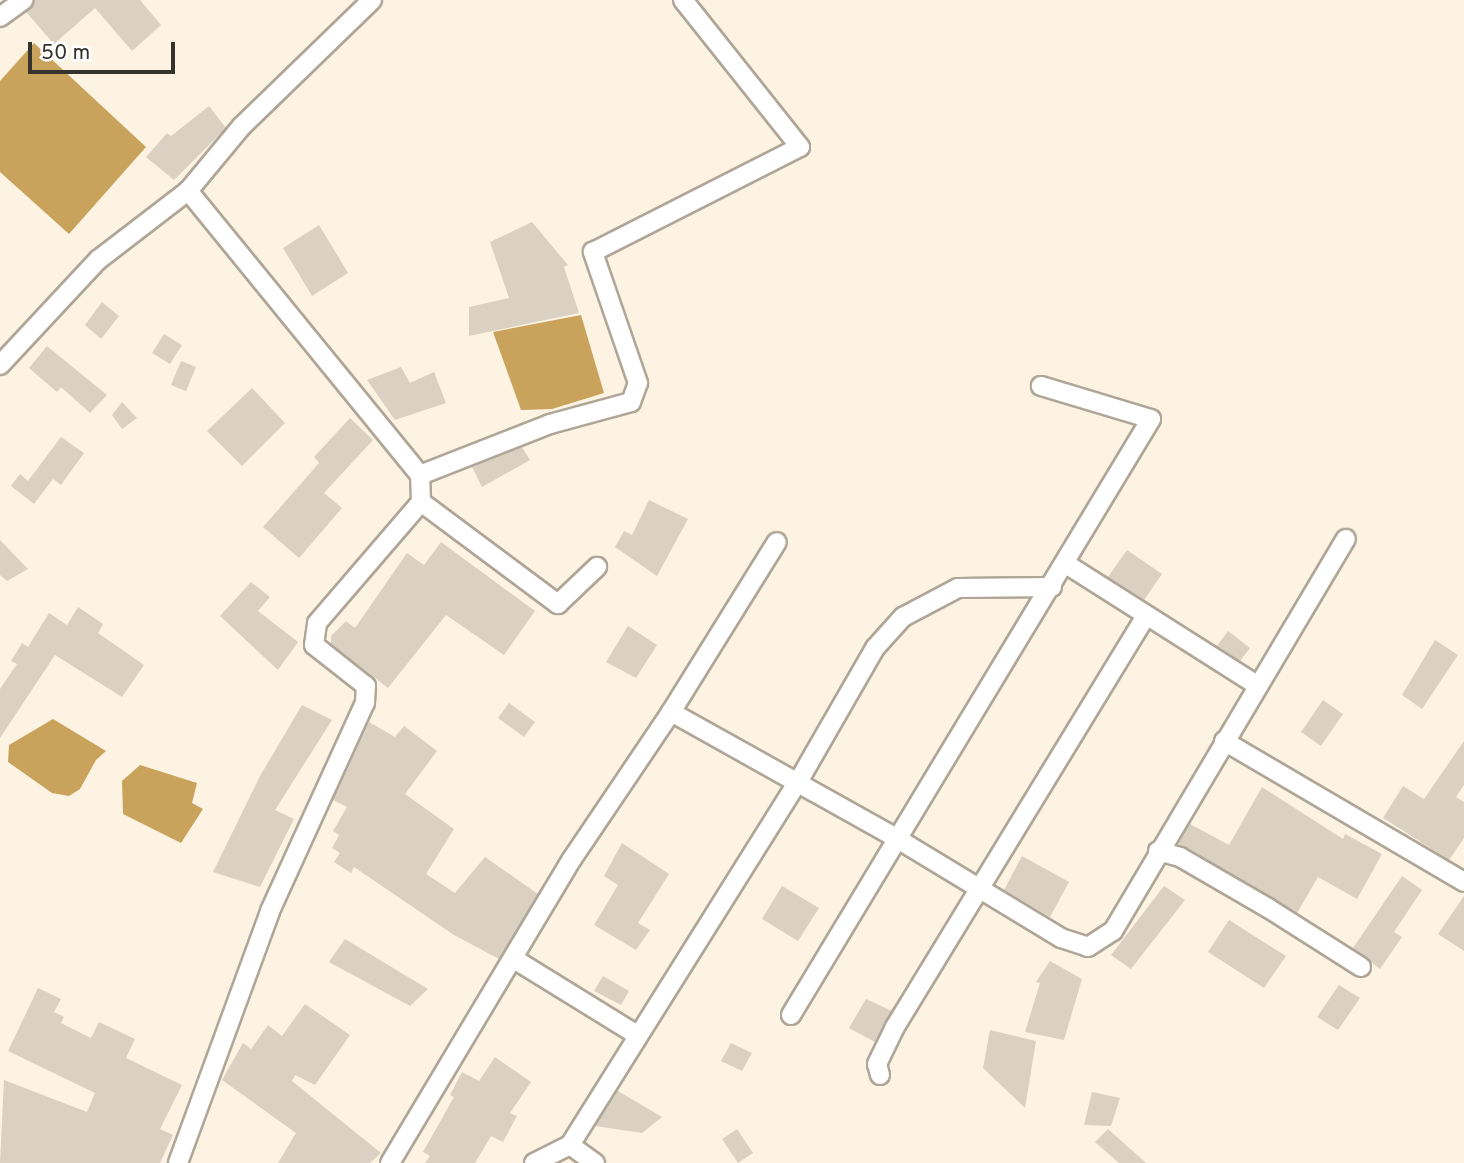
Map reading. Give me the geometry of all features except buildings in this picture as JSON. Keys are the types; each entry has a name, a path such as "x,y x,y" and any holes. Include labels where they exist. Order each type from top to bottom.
{"street":[{"path":"0,17 23,0"},
{"path":"0,365 99,260 188,191 242,126 372,0"},
{"path":"420,475 550,424 631,402 638,383 593,251 800,147 683,0"},
{"path":"178,1163 270,911 365,703 366,686 314,645 317,623 421,502 420,475 188,191"},
{"path":"792,1015 1151,419 1041,386"},
{"path":"421,502 558,604 597,567"},
{"path":"671,712 897,838 1061,938 1088,947 1113,931 1158,850 1346,539"},
{"path":"390,1163 572,859 671,712 777,542"},
{"path":"1066,564 1257,685"},
{"path":"534,1163 570,1145 798,782 875,648 903,617 958,588 1052,587"},
{"path":"880,1075 877,1065 895,1027 981,891 1146,616"},
{"path":"1224,741 1464,882"},
{"path":"1158,850 1180,858 1257,902 1361,967"},
{"path":"513,959 637,1035"},
{"path":"570,1145 595,1163"}],"shaded area":[{"path":"34,43 146,147 69,234 0,172 0,81"},
{"path":"581,315 604,393 552,409 521,410 493,332"},
{"path":"53,719 106,751 96,760 80,789 69,796 52,793 8,762 9,745"},
{"path":"140,765 197,783 192,803 203,809 181,843 123,814 122,781"}]}
